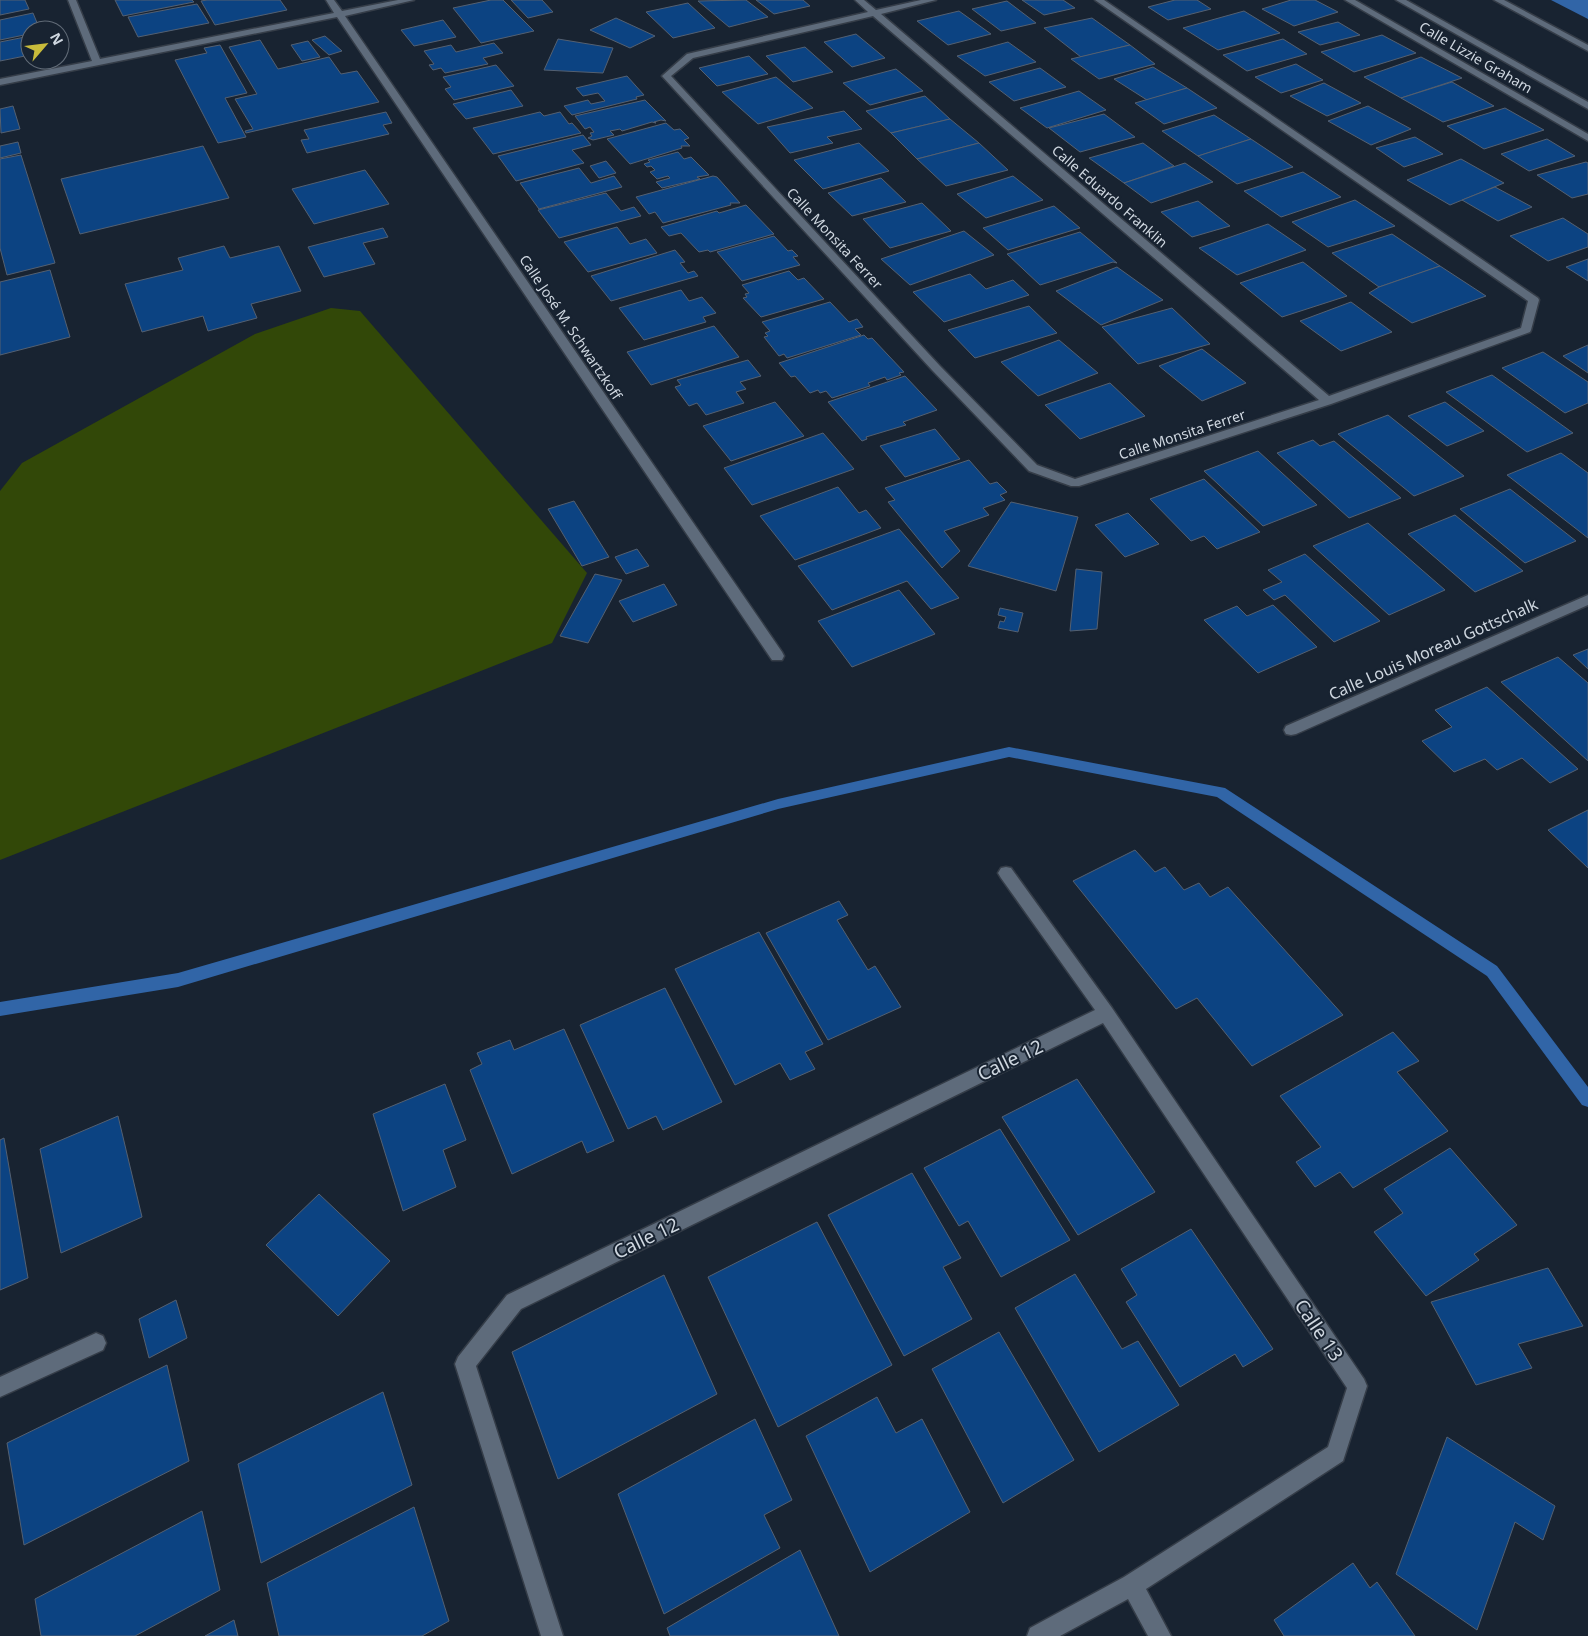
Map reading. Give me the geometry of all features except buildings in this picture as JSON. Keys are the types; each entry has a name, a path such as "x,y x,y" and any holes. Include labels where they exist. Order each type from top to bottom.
{"street":[{"path":"72,0 97,62"},
{"name":"Calle José M. Schwartzkoff","path":"330,0 777,656"},
{"path":"0,82 410,0"},
{"name":"Calle Eduardo Franklin","path":"859,0 1327,401"},
{"path":"874,12 932,0"},
{"name":"Calle Monsita Ferrer","path":"874,12 690,56 666,76 936,368 1033,468 1075,483 1327,401 1526,330 1534,300 1099,0"},
{"name":"Calle Lizzie Graham","path":"1349,0 1588,138"},
{"path":"1400,0 1588,106"},
{"path":"1498,0 1588,48"},
{"name":"Calle Louis Moreau Gottschalk","path":"1291,730 1588,600"},
{"path":"1006,873 1106,1013"},
{"name":"Calle 13","path":"1106,1013 1357,1386 1336,1454 1132,1585"},
{"name":"Calle 12","path":"552,1636 465,1364 514,1302 1106,1013"},
{"path":"0,1387 96,1342"},
{"path":"1038,1636 1132,1585 1160,1636"}],"green space":[{"path":"331,308 360,311 587,573 552,643 0,860 0,491 22,463 255,334"}],"water":[{"path":"1551,0 1588,0 1588,19"}],"waterway":[{"path":"0,1009 178,980 778,804 1009,752 1220,792 1492,971 1588,1100"}]}
